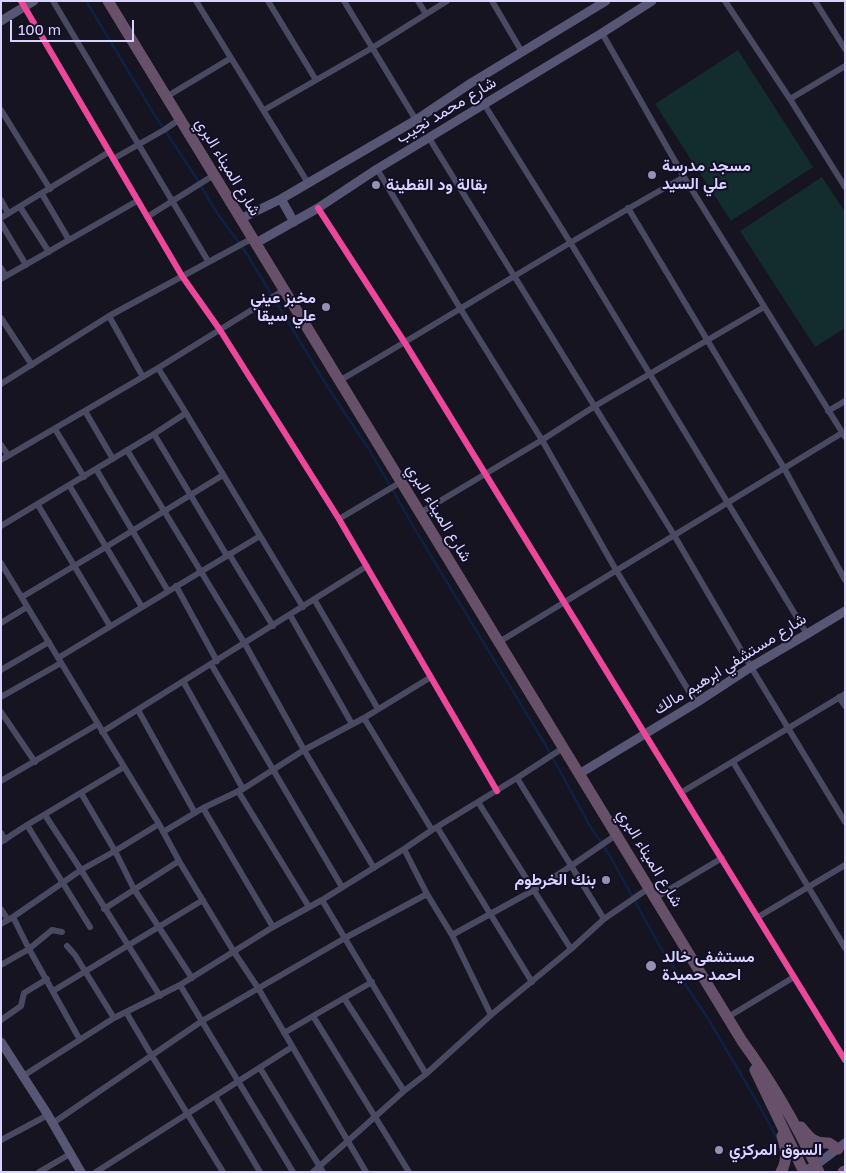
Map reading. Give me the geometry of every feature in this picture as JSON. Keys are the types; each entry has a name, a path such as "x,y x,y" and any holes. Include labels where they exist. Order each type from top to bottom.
{"highway":[{"name":"شارع الميناء البري","path":"108,1 742,1041 750,1059 781,1110"},
{"path":"781,1110 816,1142 829,1142 841,1146"},
{"path":"781,1110 786,1154 782,1172"},
{"path":"781,1110 817,1168"},
{"path":"781,1110 803,1171"}],"main road":[{"path":"1,21 23,4 34,1"},
{"name":"شارع محمد نجيب","path":"240,219 308,183 416,120 471,83 606,1"},
{"name":"شارع محمد نجيب","path":"254,240 294,222 318,208 377,169 652,1"},
{"path":"281,198 294,222"},
{"name":"شارع مستشفي ابرهيم مالك","path":"579,774 845,611"},
{"path":"3,1047 51,1119 81,1172"},
{"path":"803,1171 817,1168 841,1146"}],"street":[{"path":"53,1 208,261"},
{"path":"196,1 308,183"},
{"path":"268,1 316,80"},
{"path":"344,1 416,120"},
{"path":"418,1 426,14"},
{"path":"264,110 372,48 447,1"},
{"path":"492,1 522,52"},
{"path":"724,1 790,99 845,187"},
{"path":"815,1 845,49"},
{"path":"23,4 182,276 220,330 339,519 497,791"},
{"path":"499,642 727,502 843,435 684,177 602,33"},
{"path":"166,97 231,58"},
{"path":"790,99 845,66"},
{"path":"484,104 570,242 807,634"},
{"path":"1,110 4,123 50,189"},
{"path":"1,218 111,155 164,130 180,119"},
{"path":"428,138 674,535 845,822"},
{"path":"377,169 542,440 616,570 696,703"},
{"path":"147,217 214,175"},
{"path":"339,381 570,242 684,177"},
{"path":"42,194 69,240"},
{"path":"1,200 8,213"},
{"path":"1,268 4,278 137,201"},
{"path":"20,206 49,252"},
{"path":"318,208 405,343 845,1060"},
{"path":"628,208 784,468 845,580"},
{"path":"1,223 26,265"},
{"path":"1,384 109,316 208,261 254,240"},
{"path":"1,460 158,368 284,290"},
{"path":"420,513 595,406 764,307"},
{"path":"109,316 143,377"},
{"path":"1,318 32,365"},
{"path":"158,368 303,607"},
{"path":"828,411 845,401"},
{"path":"85,411 113,459"},
{"path":"1,526 154,434 186,412"},
{"path":"55,429 84,477"},
{"path":"154,434 190,495 273,626"},
{"path":"1,445 8,455"},
{"path":"127,450 245,644 304,750 374,868"},
{"path":"96,469 168,591"},
{"path":"22,597 165,512 223,475"},
{"path":"339,519 401,482"},
{"path":"69,485 142,607"},
{"path":"38,505 110,626"},
{"path":"1,696 110,626 260,536"},
{"path":"1,563 4,574 22,597 164,832 179,861 258,988 366,1172"},
{"path":"102,732 367,566"},
{"path":"176,586 214,662 342,888"},
{"path":"314,599 378,709"},
{"path":"1,622 27,607"},
{"path":"290,615 352,724"},
{"path":"1,670 49,642"},
{"path":"164,832 204,808 240,790 304,750 364,718 431,677"},
{"path":"183,682 240,790 309,907"},
{"path":"682,792 842,695 845,706"},
{"path":"138,710 195,813"},
{"path":"1,712 34,762"},
{"path":"364,718 532,982"},
{"path":"1,781 98,724"},
{"path":"22,1076 114,1018 180,985 273,927 342,888 563,748"},
{"path":"733,762 845,948"},
{"path":"1,834 3,841 124,767"},
{"path":"517,778 604,920"},
{"path":"81,793 116,851 134,889 192,978"},
{"path":"478,802 571,950"},
{"path":"204,808 273,927"},
{"path":"45,815 160,996"},
{"path":"1,924 62,882 159,824"},
{"path":"27,825 90,927"},
{"path":"452,935 534,890 616,835"},
{"path":"404,849 427,894 452,935 491,1015"},
{"path":"655,898 722,858"},
{"path":"104,909 179,861"},
{"path":"758,917 845,865"},
{"path":"313,1172 321,1169 347,1141 426,1074 491,1015 571,950 604,920 648,888"},
{"path":"1,1140 51,1119 152,1056 202,1021 345,938 427,894"},
{"path":"53,991 203,900"},
{"path":"322,900 426,1074"},
{"path":"1,909 10,918 29,949 80,1040"},
{"path":"1,965 29,949 52,930 62,932"},
{"path":"67,946 75,955 114,1018"},
{"path":"728,1018 794,977"},
{"path":"1,1020 21,1006 24,993 47,979"},
{"path":"284,1033 372,982"},
{"path":"180,985 293,1172"},
{"path":"344,998 404,1092"},
{"path":"126,1012 224,1172"},
{"path":"313,1016 409,1172"},
{"path":"838,1050 845,1045"},
{"path":"96,1172 292,1047"},
{"path":"260,1068 321,1169"},
{"path":"215,1096 260,1172"},
{"path":"39,1172 70,1154"}],"green space":[{"path":"738,50 813,167 731,221 655,104"},
{"path":"822,177 845,212 845,328 815,347 740,231"}],"waterway":[{"path":"86,1 154,114 217,213 245,251 329,389 370,451 419,536 545,744 659,945 707,1017 778,1140"}],"cycle path":[{"path":"21,1 182,276 220,330 339,519 497,791"},
{"path":"318,208 405,343 845,1060"}],"place":[{"name":"مسجد مدرسة علي السيد","path":"652,175"},
{"name":"بقالة ود القطينة","path":"376,185"},
{"name":"مخبز عيني علي سيقا","path":"326,307"},
{"name":"بنك الخرطوم","path":"606,880"},
{"name":"مستشفى خالد احمد حميدة","path":"651,966"},
{"name":"السوق المركزي","path":"719,1150"}]}
